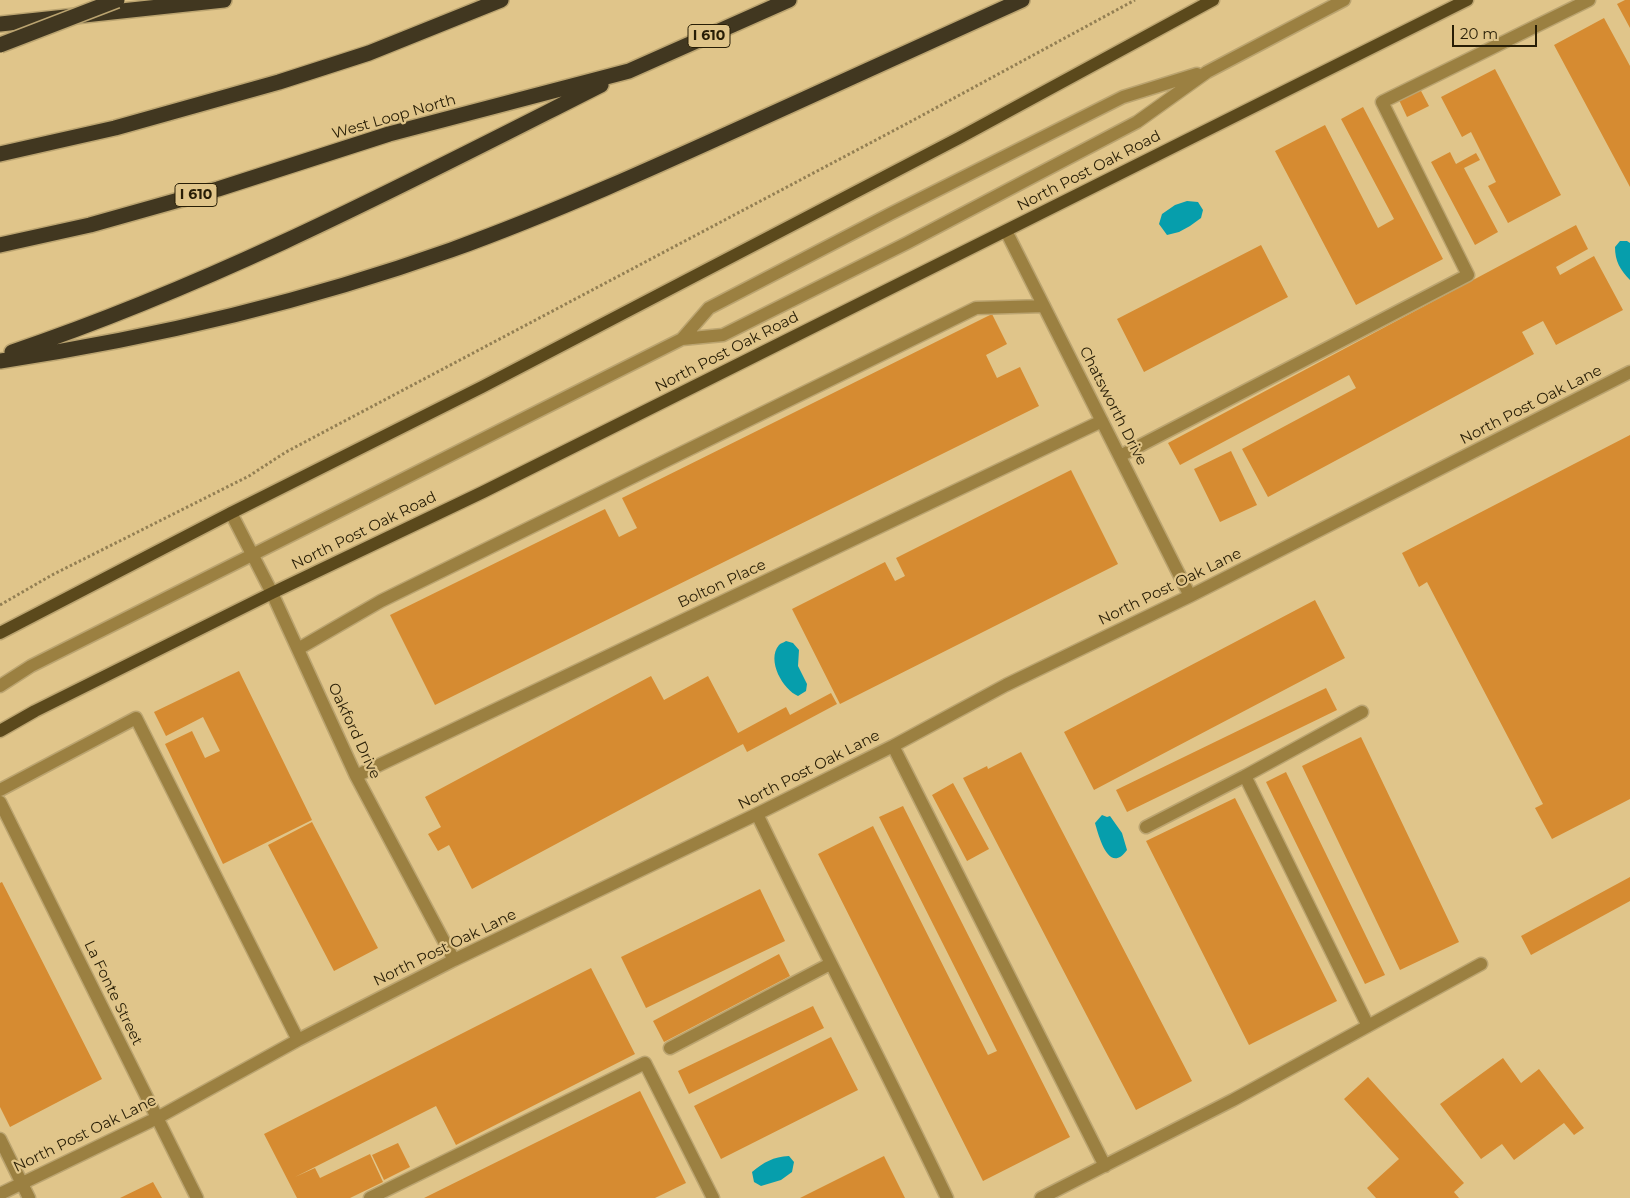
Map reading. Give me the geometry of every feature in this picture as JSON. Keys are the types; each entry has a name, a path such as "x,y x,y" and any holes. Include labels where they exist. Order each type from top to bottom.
{"highway":[{"path":"0,45 117,0"},
{"path":"0,24 224,0"},
{"path":"0,154 114,128 280,82 370,53 502,0"},
{"name":"West Loop North","path":"0,245 90,224 218,189 389,134 629,71 789,0"},
{"path":"0,361 126,339 211,321 356,281 451,250 563,207 1022,0"},
{"path":"0,356 174,290 259,253 407,183 629,71"}],"main road":[{"path":"0,633 231,513 482,387 941,147 1213,0"},
{"name":"North Post Oak Road","path":"0,731 35,711 492,488 1467,0"}],"street":[{"path":"0,686 31,666 682,339 723,335 907,243 1138,122 1207,72 1344,0"},
{"path":"1120,456 1468,275 1382,102 1589,0"},
{"path":"682,339 709,308 890,214 1123,97 1207,72"},
{"name":"Chatsworth Drive","path":"1006,231 1190,596"},
{"path":"298,649 382,601 976,308 1044,306"},
{"name":"North Post Oak Lane","path":"0,1194 157,1118 298,1040 454,960 757,814 893,746 1006,685 1190,596 1630,372"},
{"name":"Bolton Place","path":"356,776 1102,421"},
{"name":"Oakford Drive","path":"231,513 272,594 356,776 454,960"},
{"path":"1146,827 1245,776 1362,712"},
{"path":"0,790 136,718 298,1040"},
{"path":"893,746 1105,1166"},
{"path":"1245,776 1368,1026"},
{"name":"La Fonte Street","path":"0,802 197,1198"},
{"path":"757,814 830,964 903,1106 946,1198"},
{"path":"670,1048 830,964"},
{"path":"1041,1198 1233,1100 1481,964"},
{"path":"370,1198 645,1064 713,1198"},
{"path":"0,1139 29,1198"}],"path":[{"path":"0,605 52,575 250,476 286,452 908,124 1135,0"}],"water":[{"path":"1187,201 1198,202 1203,210 1201,218 1179,232 1167,235 1159,224 1162,214 1175,205"},
{"path":"1620,241 1630,243 1630,280 1623,273 1617,261 1615,247"},
{"path":"786,641 793,643 799,650 798,666 807,684 806,691 798,696 787,688 775,666 775,651 779,645"},
{"path":"1102,815 1110,816 1122,833 1127,850 1121,857 1115,858 1110,856 1102,844 1095,823"},
{"path":"789,1156 794,1162 792,1172 781,1180 761,1186 754,1182 752,1172 756,1168 773,1159"}],"building":[{"path":"1630,0 1630,28 1617,4"},
{"path":"1604,18 1630,66 1630,187 1554,45"},
{"path":"1495,69 1561,195 1508,223 1488,186 1496,182 1471,132 1462,137 1441,97"},
{"path":"1420,89 1429,106 1407,117 1399,100"},
{"path":"1363,107 1443,259 1356,305 1275,151 1325,125 1378,228 1394,219 1341,119"},
{"path":"1450,152 1456,164 1476,153 1480,160 1464,168 1498,232 1475,245 1431,162"},
{"path":"1576,225 1588,249 1556,267 1560,275 1594,256 1623,310 1556,345 1543,321 1522,332 1534,354 1268,497 1242,449 1356,388 1349,375 1180,465 1168,443"},
{"path":"1261,245 1288,297 1144,372 1117,319"},
{"path":"992,314 1007,344 986,355 997,378 1020,367 1039,406 435,705 390,615 605,509 619,537 637,528 622,498"},
{"path":"1630,435 1630,799 1552,839 1535,808 1543,804 1427,582 1419,587 1402,553"},
{"path":"1231,451 1257,505 1220,522 1194,469"},
{"path":"1071,470 1118,564 840,704 792,609 885,562 895,581 905,576 896,558"},
{"path":"1315,600 1345,658 1094,790 1064,732"},
{"path":"239,671 312,820 223,864 165,744 192,731 205,758 220,751 203,717 166,736 154,712"},
{"path":"651,676 664,700 708,676 738,733 786,707 790,715 831,693 837,704 747,752 743,744 472,889 449,845 438,851 428,834 441,827 425,797"},
{"path":"1326,688 1337,710 1127,812 1116,790"},
{"path":"1361,737 1459,942 1400,970 1302,766"},
{"path":"1021,752 1192,1081 1136,1110 963,778 987,766 988,769"},
{"path":"1286,772 1385,975 1365,984 1266,782"},
{"path":"953,783 989,849 967,861 932,795"},
{"path":"1235,798 1337,1001 1249,1045 1146,841"},
{"path":"903,806 1070,1137 983,1181 818,854 873,826 988,1055 997,1051 879,817"},
{"path":"312,822 378,948 334,971 268,845"},
{"path":"1630,877 1630,901 1531,955 1521,936"},
{"path":"2,882 102,1079 10,1127 0,1107 0,883"},
{"path":"760,889 785,941 646,1008 621,957"},
{"path":"779,954 790,976 664,1042 653,1021"},
{"path":"591,968 635,1054 456,1145 436,1106 295,1177 315,1168 320,1178 370,1154 383,1182 350,1198 297,1198 264,1134"},
{"path":"813,1006 824,1028 689,1094 678,1071"},
{"path":"831,1037 858,1090 721,1159 694,1106"},
{"path":"1503,1058 1521,1083 1539,1069 1584,1128 1574,1135 1564,1123 1514,1160 1502,1144 1481,1159 1440,1104"},
{"path":"1368,1077 1464,1183 1454,1192 1459,1198 1376,1198 1367,1188 1399,1159 1344,1099"},
{"path":"640,1091 686,1183 655,1198 424,1198"},
{"path":"398,1143 410,1167 384,1180 372,1155"},
{"path":"884,1156 905,1198 800,1198"},
{"path":"153,1182 162,1198 120,1198"}]}
